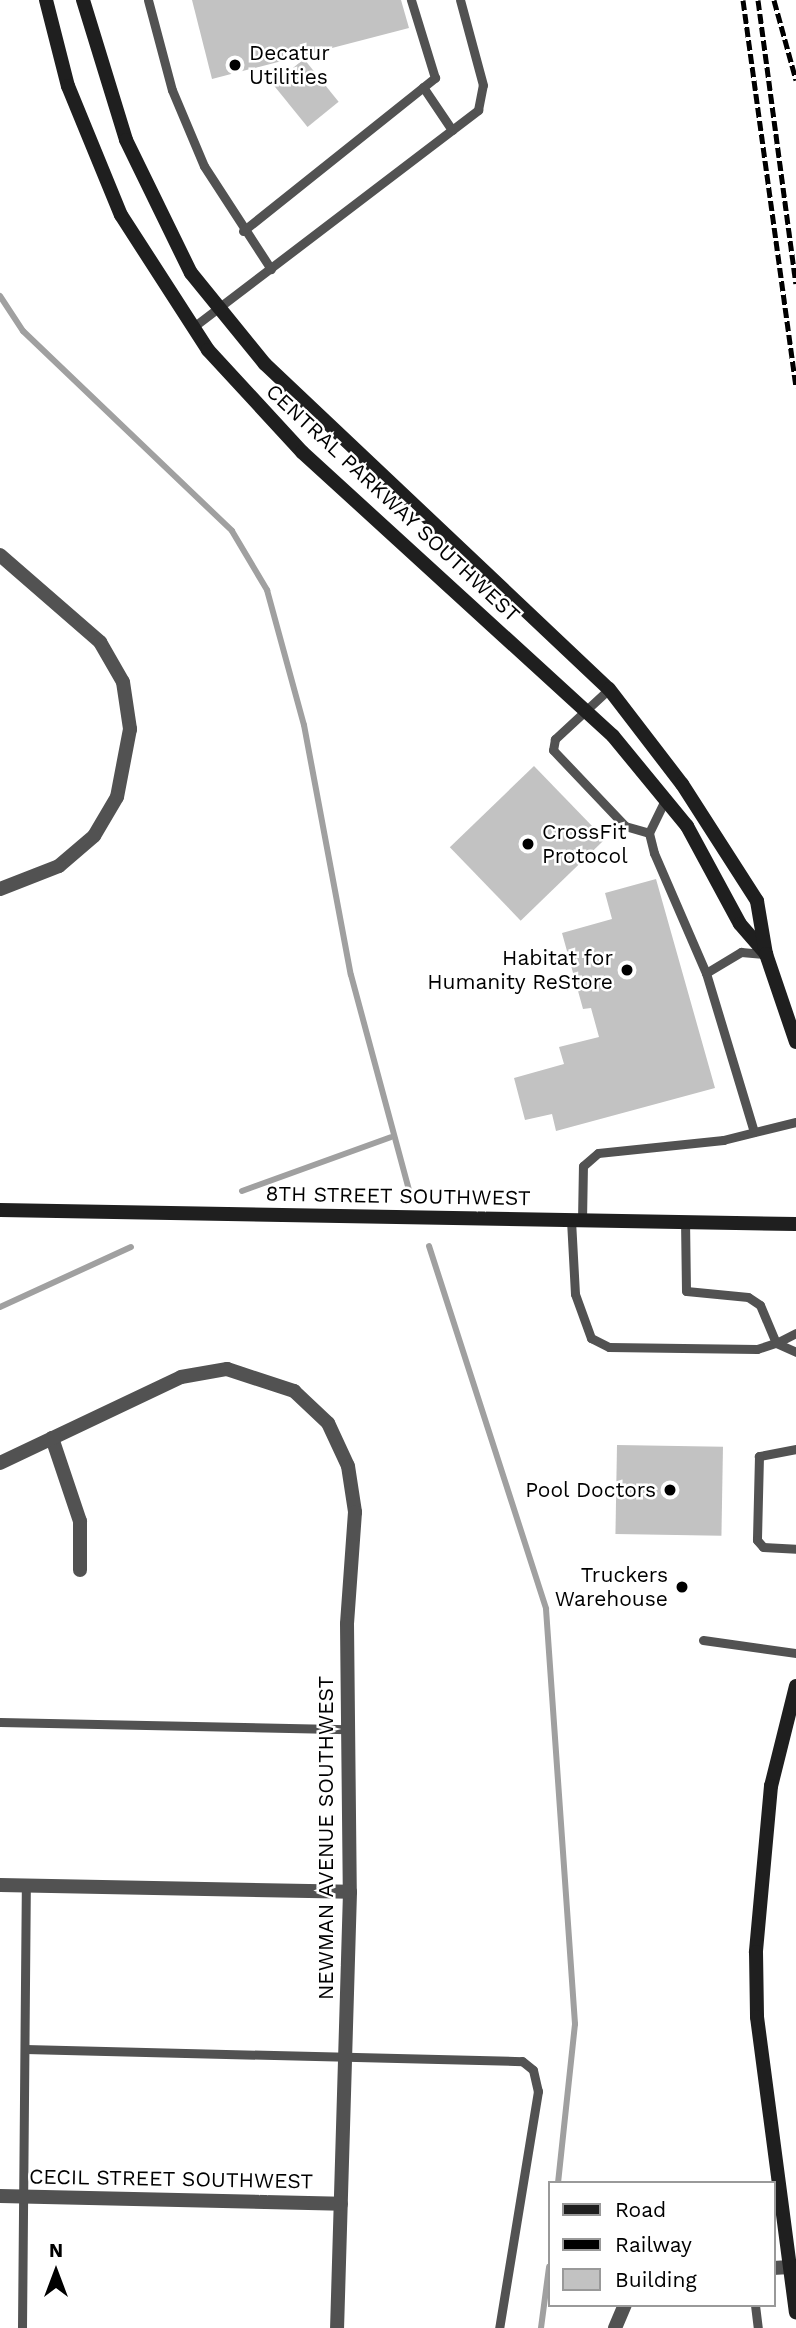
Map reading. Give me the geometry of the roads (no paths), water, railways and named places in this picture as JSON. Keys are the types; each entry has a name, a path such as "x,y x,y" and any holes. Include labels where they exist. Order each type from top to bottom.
{"street":[{"name":"CENTRAL PARKWAY SOUTHWEST","path":"46,0 93,151 121,215 192,328 302,452 585,710 665,800 765,954"},
{"name":"CENTRAL PARKWAY SOUTHWEST","path":"83,0 106,89 164,226 220,309 274,373 609,689 682,785 757,901 765,954 796,1042"},
{"path":"0,555 100,642 128,705 129,752 117,797 94,836 59,866 0,889"},
{"name":"8TH STREET SOUTHWEST","path":"0,1210 796,1224"},
{"name":"NEWMAN AVENUE SOUTHWEST","path":"52,1438 181,1377 228,1369 273,1380 328,1423 348,1466 355,1512 348,1729 350,1892 337,2328"},
{"path":"0,1463 52,1438 80,1521 80,1570"},
{"path":"796,1686 771,1786 755,1952 757,2017 796,2312"},
{"path":"0,1885 350,1892"},
{"name":"CECIL STREET SOUTHWEST","path":"0,2196 341,2204"},
{"path":"775,2268 790,2267"},
{"path":"615,2328 621,2309"}],"lane":[{"path":"148,0 183,116 243,231 271,269"},
{"path":"243,231 435,78 411,0"},
{"path":"192,328 478,110 483,85 460,0"},
{"path":"423,87 453,130"},
{"path":"609,689 555,739 553,750 625,826 649,833"},
{"path":"665,800 649,833 706,973 754,1132"},
{"path":"706,973 741,952 765,954"},
{"path":"796,1122 754,1132 598,1153 583,1166 576,1220 575,1294 591,1338 609,1347 757,1349 796,1333"},
{"path":"685,1222 686,1291 748,1297 760,1305 776,1343 796,1353"},
{"path":"796,1449 759,1456 757,1540 763,1547 796,1549"},
{"path":"703,1640 796,1653"},
{"path":"0,1722 348,1729"},
{"path":"22,2328 26,1886"},
{"path":"25,2049 346,2052 506,2059 533,2070 538,2091 499,2328"},
{"path":"755,2307 758,2328"}],"waterway":[{"path":"0,296 23,331 232,531 267,590 304,725 351,975 410,1193"},
{"path":"242,1191 391,1137"},
{"path":"429,1246 546,1609 575,2024 558,2181"},
{"path":"0,1307 131,1247"},
{"path":"541,2328 548,2275"}],"railway":[{"path":"743,0 796,387"},
{"path":"758,0 796,283"},
{"path":"774,0 796,80"}],"place":[{"name":"Decatur Utilities","path":"235,65"},
{"name":"CrossFit Protocol","path":"528,844"},
{"name":"Habitat for Humanity ReStore","path":"627,970"},
{"name":"Pool Doctors","path":"670,1490"},
{"name":"Truckers Warehouse","path":"682,1587"}]}
